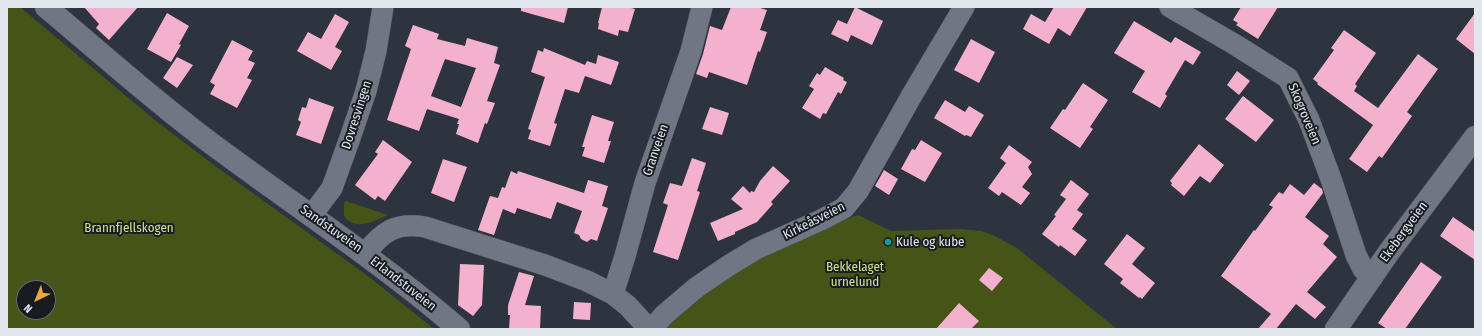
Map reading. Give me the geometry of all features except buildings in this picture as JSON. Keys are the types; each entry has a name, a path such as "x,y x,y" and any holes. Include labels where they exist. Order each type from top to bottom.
{"street":[{"name":"Sandstuveien","path":"46,7 170,112 365,254 374,241 384,234 400,226 415,226 545,265 587,281 612,294 628,306 651,329"},
{"name":"Dovresvingen","path":"311,216 332,188 350,138 366,91 376,51 383,7"},
{"name":"Granveien","path":"612,294 625,256 644,183 691,51 702,7"},
{"name":"Kirkeåsveien","path":"651,329 664,315 697,287 728,266 756,249 844,208 858,191 918,84 964,7"},
{"name":"Skogroveien","path":"1170,7 1234,44 1288,78 1308,120 1331,179 1356,254 1363,268 1372,278"},
{"name":"Ekebergveien","path":"1336,329 1475,137"},
{"name":"Erlandstuveien","path":"365,254 459,329"}],"green space":[{"name":"Brannfjellskogen","path":"7,7 20,7 156,121 218,168 368,276 434,329 7,329"},
{"path":"346,201 388,215 365,224 354,223 349,221 344,216 344,203"},
{"name":"Bekkelaget urnelund","path":"858,215 891,231 960,229 981,231 993,235 1017,248 1117,329 663,329 751,254"}],"place":[{"name":"Kule og kube","path":"888,242"}]}
